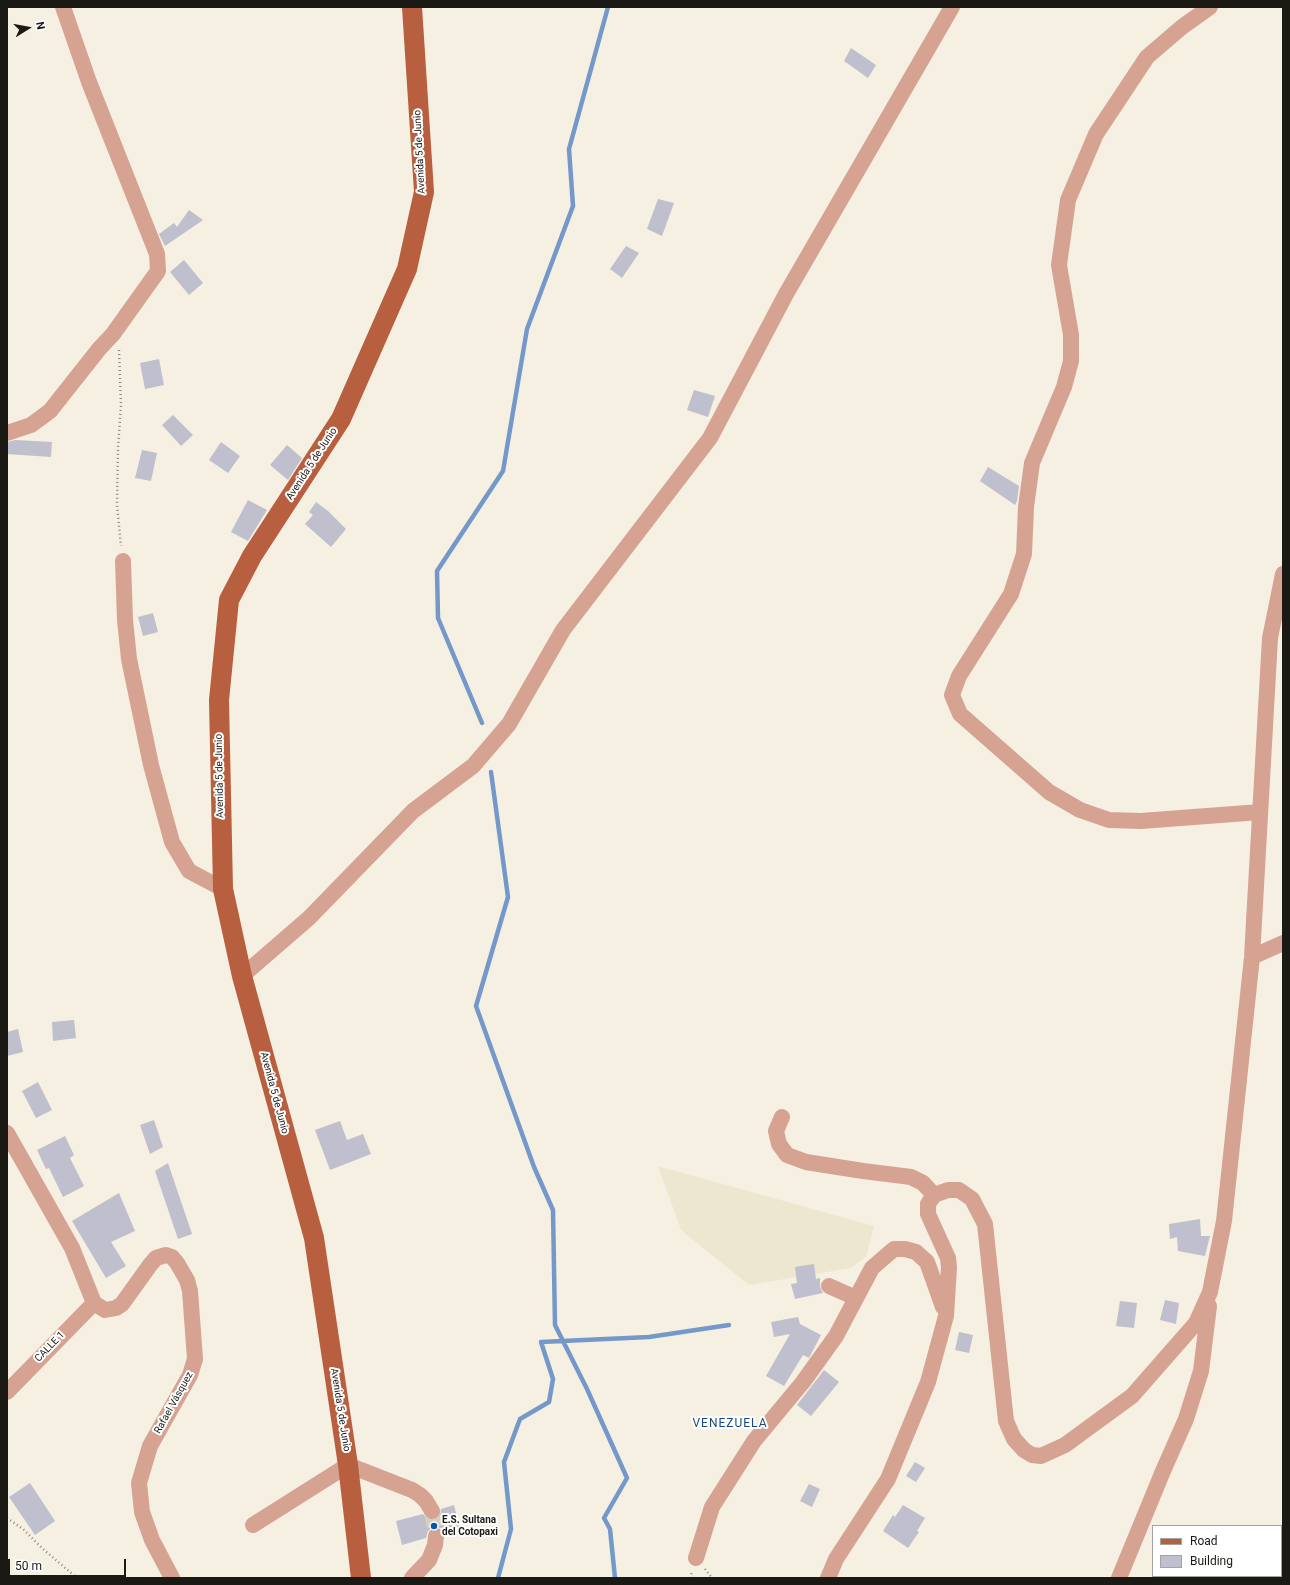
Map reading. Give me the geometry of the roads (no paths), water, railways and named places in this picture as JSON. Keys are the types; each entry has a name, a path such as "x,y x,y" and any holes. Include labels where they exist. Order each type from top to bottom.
{"main road":[{"name":"Avenida 5 de Junio","path":"361,1578 348,1465 314,1238 242,976 223,889 219,700 229,600 252,556 341,419 407,269 424,192 412,7"}],"street":[{"path":"7,433 31,425 50,411 99,349 113,334 158,271 157,254 88,82 63,7"},
{"path":"242,976 308,918 413,811 473,766 509,724 563,630 710,438 786,294 952,7"},
{"path":"1210,7 1182,27 1147,57 1096,134 1068,200 1059,265 1071,335 1071,361 1064,387 1032,463 1026,507 1024,554 1011,594 959,676 952,695 960,714 1049,792 1080,810 1109,820 1141,821 1260,812"},
{"path":"122,561 125,620 129,659 151,764 172,842 189,871 223,889"},
{"path":"1119,1578 1186,1419 1201,1370 1210,1292 1224,1221 1252,957 1270,638 1283,574"},
{"path":"1252,957 1283,943"},
{"path":"782,1117 776,1131 779,1144 787,1155 806,1162 911,1177 923,1182 934,1195"},
{"path":"7,1133 72,1248 94,1303"},
{"path":"828,1578 836,1559 888,1479 928,1382 946,1316 949,1267 948,1258 928,1214 928,1204 934,1195 948,1190 959,1190 972,1199 985,1224 1006,1421 1014,1439 1024,1450 1032,1455 1041,1456 1064,1445 1132,1396 1196,1323 1210,1292"},
{"path":"696,1558 712,1507 754,1441 803,1382 836,1336 872,1268 894,1249 905,1249 916,1252 927,1262 946,1316"},
{"name":"Rafael Vásquez","path":"94,1303 105,1310 116,1308 122,1304 153,1261 156,1258 166,1255 172,1257 187,1280 190,1291 195,1359 190,1375 150,1446 139,1483 142,1512 152,1540 172,1578"},
{"path":"829,1286 856,1298"},
{"name":"CALLE 1","path":"7,1392 94,1303"},
{"path":"253,1525 348,1465 412,1490 426,1501 432,1511"},
{"path":"412,1578 428,1560 435,1545 436,1536"}],"waterway":[{"path":"482,723 438,618 437,571 503,471 527,329 573,206 569,149 608,7"},
{"path":"491,772 508,897 476,1006 534,1167 553,1210 555,1325 587,1389 627,1478 604,1518 610,1529 615,1578"},
{"path":"498,1578 511,1529 504,1462 520,1419 549,1402 553,1379 541,1342 649,1337 729,1325"}],"tunnel":[{"path":"432,1511 436,1536"}],"place":[{"name":"E.S. Sultana del Cotopaxi","path":"434,1526"}],"district":[{"name":"VENEZUELA","path":"730,1424"}]}
